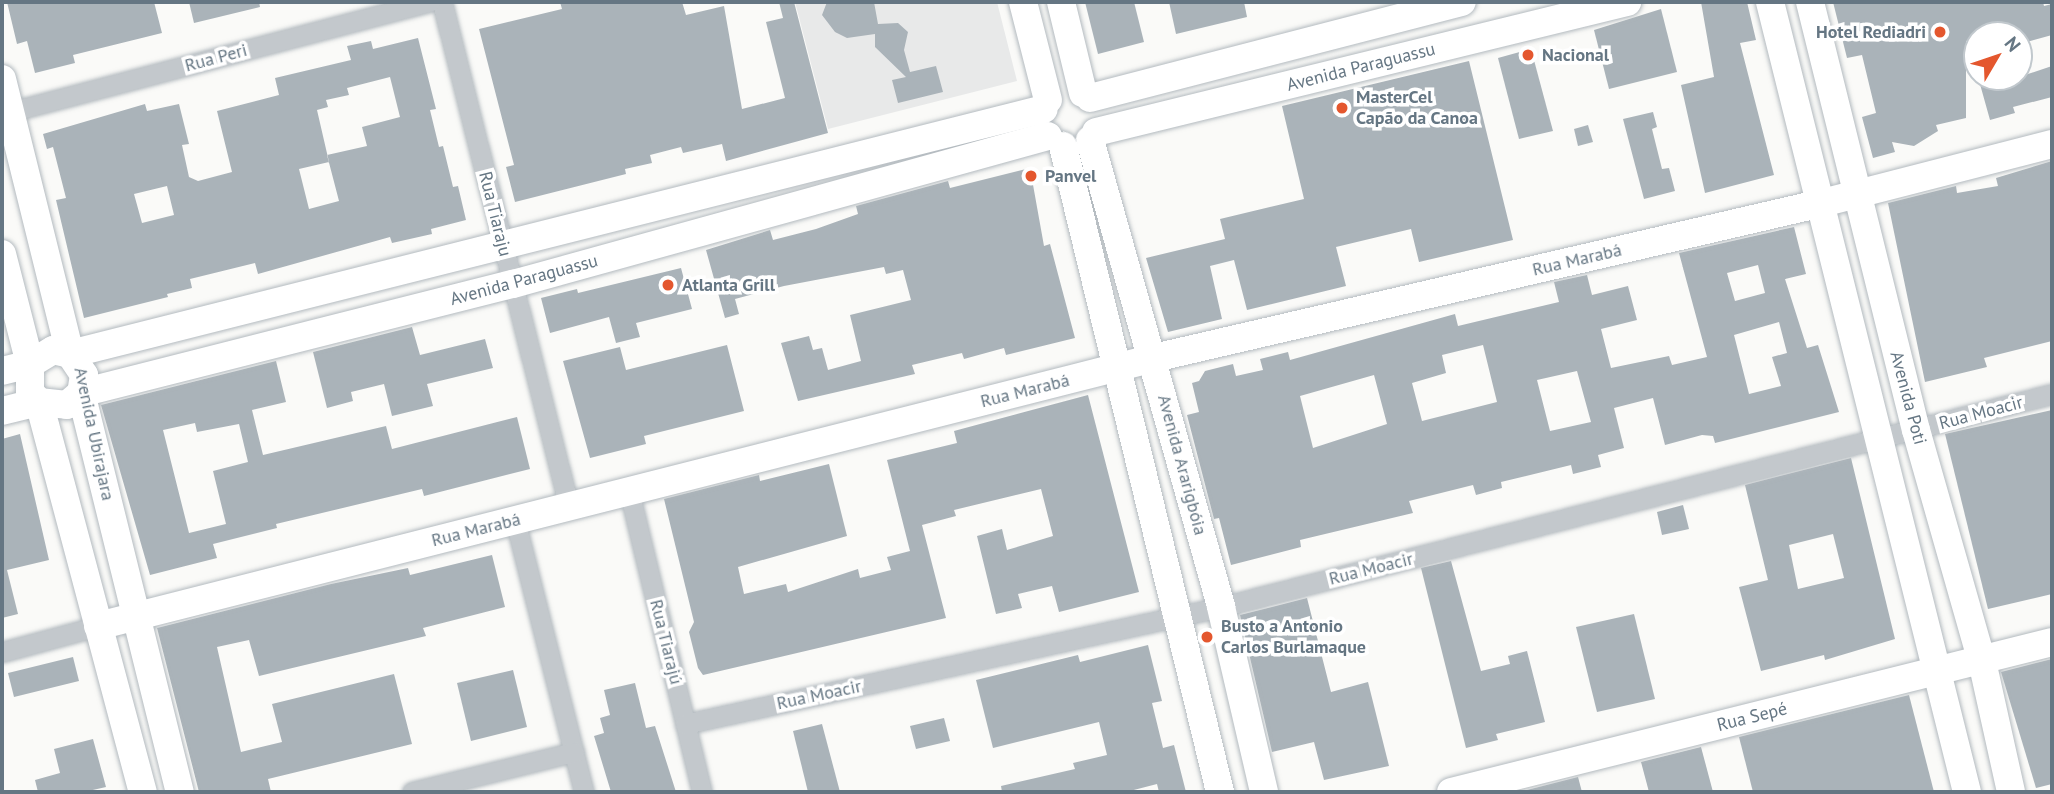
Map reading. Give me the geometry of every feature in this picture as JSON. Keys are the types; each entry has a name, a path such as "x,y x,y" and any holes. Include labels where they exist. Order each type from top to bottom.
{"main road":[{"path":"1023,2 1065,127 1114,368 1220,792"},
{"path":"1061,2 1087,95 1099,114 1065,127"},
{"path":"1065,127 1064,90 1087,95 1462,2"},
{"name":"Avenida Paraguassu","path":"2,371 30,364 44,352 70,354 503,245 1065,127 1627,2"},
{"path":"1770,2 1822,203 1877,442 1967,792"},
{"name":"Avenida Poti","path":"1810,2 1916,430 1982,661 2011,792"},
{"name":"Avenida Ubirajara","path":"2,79 6,113 70,354 82,367 81,393 180,792"},
{"name":"Avenida Paraguassu","path":"2,411 39,402 67,405 81,393 513,284 1065,127"},
{"name":"Avenida Ararigbóia","path":"1065,127 1154,358 1221,607 1264,792"},
{"name":"Rua Marabá","path":"98,626 1154,358 1822,203 2052,144"},
{"path":"2,254 30,364 27,378 39,402 143,792"},
{"name":"Rua Sepé","path":"1451,792 2052,642"}],"street":[{"name":"Rua Peri","path":"6,113 430,2"},
{"name":"Rua Tiaraju","path":"442,2 569,507"},
{"name":"Rua Moacir","path":"685,724 1221,607 1877,442 2052,394"},
{"name":"Rua Tiarajú","path":"629,491 702,792"},
{"path":"515,520 584,792"},
{"name":"Rua Marabá","path":"2,652 98,626"},
{"path":"412,792 574,752"}],"shaded area":[{"path":"795,2 997,2 1017,81 828,129"}],"building":[{"path":"7,2 154,2 162,33 73,55 75,63 35,73 27,41 17,44"},
{"path":"189,2 259,2 260,7 194,23"},
{"path":"560,2 682,2 686,15 724,6 742,109 785,98 766,22 783,18 779,2 794,2 828,133 726,161 722,144 683,153 681,147 650,155 652,163 625,169 626,174 515,202 506,167 514,165 479,29 562,9"},
{"path":"827,2 874,2 878,24 898,23 908,32 904,50 910,72 936,66 943,92 898,103 892,80 906,77 875,47 875,34 847,38 835,32 822,15"},
{"path":"1085,2 1134,2 1144,42 1098,54"},
{"path":"1169,2 1244,2 1247,17 1176,34"},
{"path":"1701,2 1747,2 1756,40 1740,43 1774,175 1705,193 1681,85 1714,77"},
{"path":"1833,2 2052,4 2052,35 2033,40 2033,21 1963,21 1963,91 1966,91 1966,118 1936,125 1938,131 1914,146 1892,142 1895,152 1873,158 1862,117 1876,113 1862,55 1847,58"},
{"path":"1661,9 1677,72 1609,89 1594,30"},
{"path":"418,38 436,109 430,110 439,147 443,146 453,187 458,186 466,220 431,229 432,234 392,243 390,237 258,274 255,263 190,279 192,288 167,294 168,297 84,318 56,200 66,198 53,147 47,149 43,134 145,104 147,111 179,104 189,144 182,145 189,177 198,181 232,172 217,111 279,95 275,78 351,60 347,46 371,41 373,49","holes":["390,77 400,117 362,127 367,146 327,155 317,110 328,107 326,100 349,95 347,88","329,162 339,201 309,209 299,169","167,186 174,215 142,223 134,194"]},
{"path":"1531,49 1553,131 1519,139 1498,58"},
{"path":"1469,61 1513,240 1419,262 1411,229 1336,247 1346,286 1247,310 1234,260 1210,266 1222,319 1168,332 1146,258 1225,239 1220,219 1304,199 1282,106"},
{"path":"2052,66 2052,97 2013,107 2015,113 1990,120 1982,91 2033,91 2033,72"},
{"path":"1653,112 1657,127 1652,129 1662,169 1669,168 1675,191 1644,199 1623,119"},
{"path":"1588,125 1593,142 1578,146 1574,129"},
{"path":"2052,161 2052,341 1984,358 1987,367 1925,382 1888,203 1956,186 1957,193 1998,186 1996,178"},
{"path":"1030,168 1044,246 1050,244 1075,338 1006,355 1004,348 964,359 962,353 912,365 915,374 798,401 781,343 809,336 813,350 822,348 828,370 861,361 850,315 911,300 903,270 886,274 884,267 784,286 735,299 739,314 725,318 706,250 770,230 773,240 816,229 858,214 856,206 948,181 950,188"},
{"path":"1794,227 1806,274 1785,279 1807,348 1818,345 1839,412 1715,443 1713,436 1702,435 1665,445 1653,398 1614,408 1624,448 1598,455 1601,467 1573,474 1571,465 1501,482 1502,488 1476,495 1473,485 1409,501 1413,513 1300,540 1301,547 1231,565 1219,518 1214,519 1187,415 1199,412 1192,383 1199,381 1205,371 1233,364 1236,376 1263,370 1260,359 1288,352 1290,360 1455,314 1458,326 1559,302 1554,282 1587,275 1592,295 1628,286 1637,320 1601,329 1611,368 1669,356 1672,365 1707,357 1679,253","holes":["1758,265 1765,293 1735,301 1727,273","1779,322 1787,353 1772,357 1781,386 1749,394 1734,335","1483,345 1497,402 1422,421 1412,383 1446,373 1442,355","1577,371 1591,422 1550,431 1537,380","1374,375 1387,424 1313,448 1300,396"]},
{"path":"681,268 692,309 636,323 640,337 616,343 609,317 550,333 541,298 577,289 578,293"},
{"path":"412,327 420,355 485,339 493,368 427,384 433,406 392,416 384,384 351,392 353,401 327,408 313,352"},
{"path":"727,345 744,411 644,436 646,444 590,458 563,361 620,347 626,370"},
{"path":"276,361 286,402 252,410 263,455 386,426 392,449 517,417 530,469 424,496 422,489 276,524 277,528 213,544 217,558 150,575 101,405","holes":["195,423 197,432 239,424 248,462 213,471 226,524 189,533 163,430"]},
{"path":"1088,395 1139,592 1059,612 1052,586 1018,594 1022,608 996,614 977,536 1002,529 1007,550 1053,536 1041,489 954,510 956,516 922,525 946,618 703,675 698,668 689,632 694,622 664,499 759,475 760,481 829,464 847,536 738,567 744,594 786,584 788,592 858,569 860,578 891,570 887,557 910,551 887,460 957,443 954,431"},
{"path":"2052,410 2052,594 1988,609 1945,434"},
{"path":"20,434 49,560 7,570 18,614 2,618 2,439"},
{"path":"1851,458 1895,639 1825,660 1824,655 1761,671 1739,587 1768,580 1745,485","holes":["1833,534 1844,578 1798,589 1789,545"]},
{"path":"1683,505 1689,529 1662,535 1657,512"},
{"path":"492,555 505,607 423,628 426,636 259,676 249,640 217,647 241,752 282,742 272,704 394,674 412,744 268,779 271,792 199,792 157,628 331,584 408,568 410,575"},
{"path":"1451,561 1481,671 1510,664 1508,656 1527,651 1545,722 1496,734 1498,740 1466,748 1421,568"},
{"path":"1307,598 1331,692 1368,682 1389,766 1324,780 1314,742 1272,752 1240,615"},
{"path":"1634,614 1655,699 1597,712 1576,627"},
{"path":"1148,645 1162,701 1152,703 1163,748 1174,745 1186,792 1159,792 1157,784 1126,792 1002,792 1001,786 1075,769 1073,763 1107,755 1099,722 993,748 976,680 1078,655 1080,662"},
{"path":"73,657 79,681 14,697 8,673"},
{"path":"2052,659 2052,784 2036,788 2001,672"},
{"path":"513,670 527,727 471,741 457,683"},
{"path":"635,683 646,728 655,726 676,792 611,792 594,736 604,733 600,718 610,715 604,690"},
{"path":"1909,695 1934,792 1753,792 1739,737"},
{"path":"944,718 950,741 916,749 910,726"},
{"path":"822,724 840,792 808,792 793,731"},
{"path":"93,739 106,787 84,792 38,792 35,780 60,773 54,749"},
{"path":"1701,747 1713,792 1649,792 1641,762"},
{"path":"1578,777 1582,792 1519,792"}],"place":[{"name":"Hotel Rediadri","path":"1940,32"},
{"name":"Nacional","path":"1528,55"},
{"name":"MasterCel Capão da Canoa","path":"1342,108"},
{"name":"Panvel","path":"1031,176"},
{"name":"Atlanta Grill","path":"668,285"},
{"name":"Busto a Antonio Carlos Burlamaque","path":"1207,637"}]}
